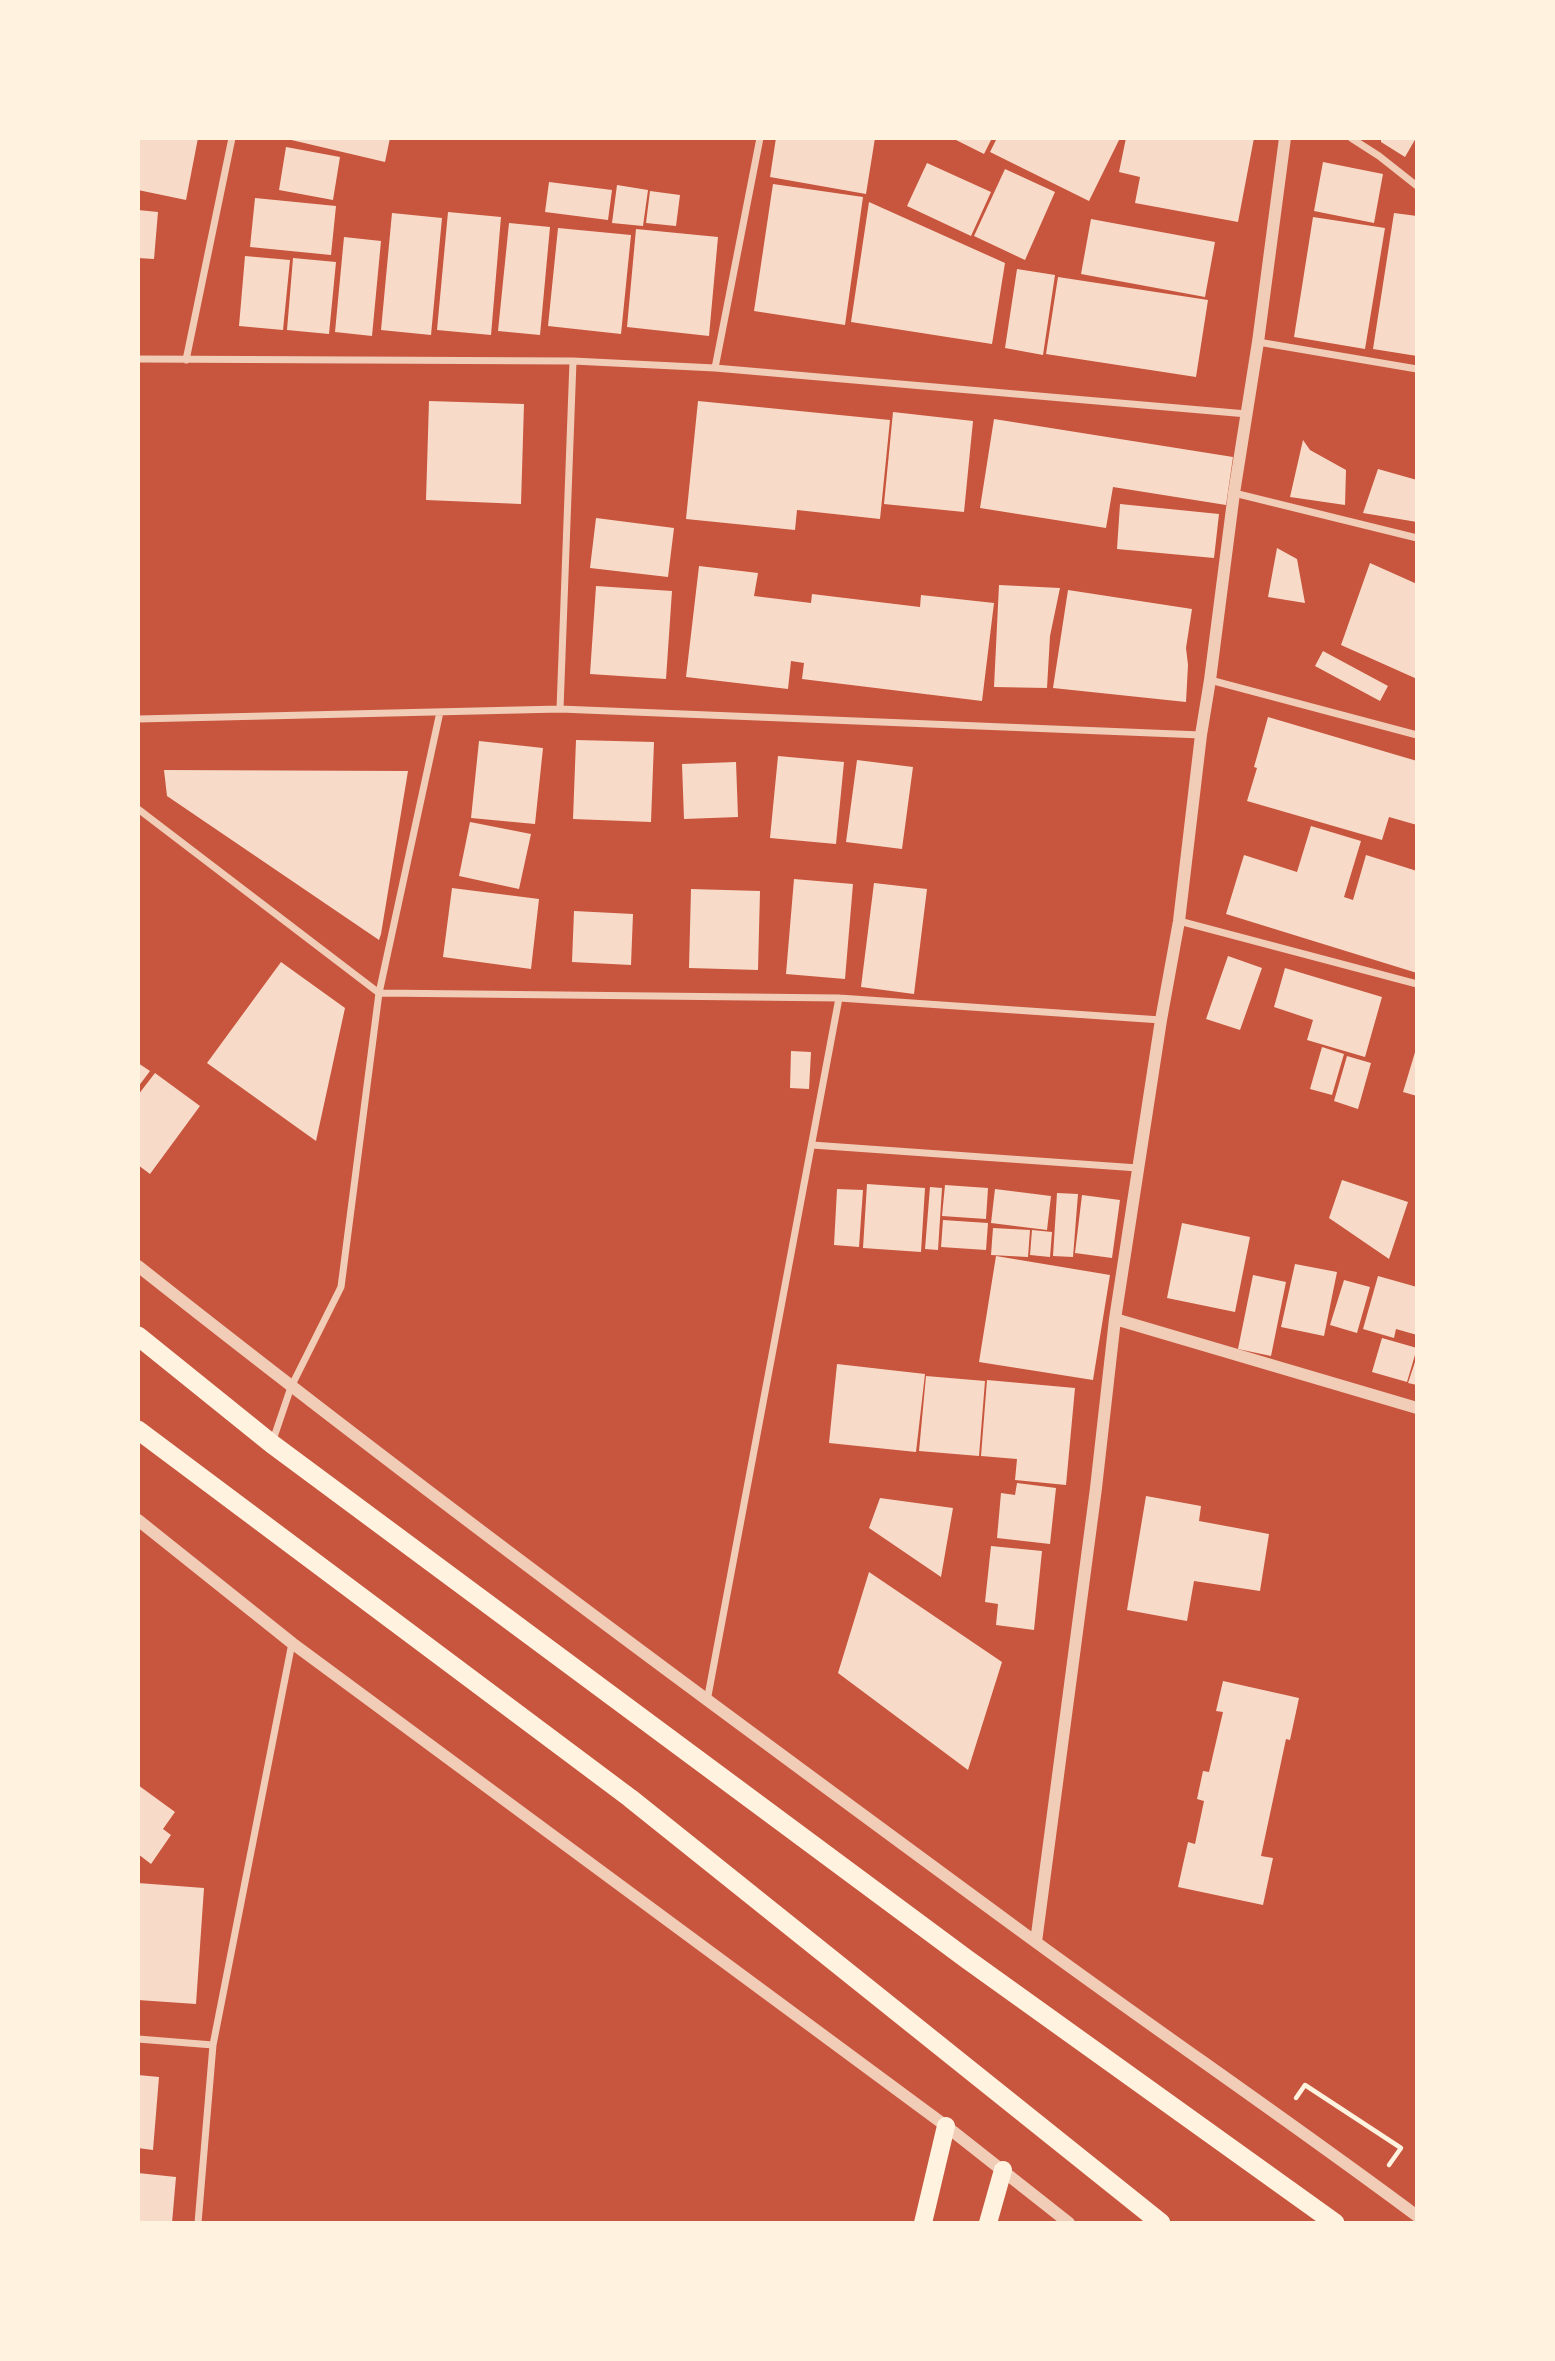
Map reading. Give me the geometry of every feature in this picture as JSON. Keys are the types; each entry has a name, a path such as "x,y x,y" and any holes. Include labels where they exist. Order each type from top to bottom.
{"highway":[{"path":"138,1336 272,1444 968,1960 1335,2223"},
{"path":"138,1430 619,1790 1161,2223"}],"main road":[{"path":"923,2223 946,2126"},
{"path":"988,2223 1003,2169"}],"street":[{"path":"186,360 232,138"},
{"path":"715,368 760,138"},
{"path":"1036,1942 1096,1488 1115,1319 1179,921 1201,735 1285,138"},
{"path":"1350,138 1379,156 1417,186"},
{"path":"1258,342 1417,369"},
{"path":"138,359 573,361 715,368 1247,414"},
{"path":"560,709 573,361"},
{"path":"1234,493 1417,538"},
{"path":"1210,680 1417,735"},
{"path":"138,719 560,709 1201,735"},
{"path":"272,1444 291,1387 341,1287 379,993 440,712"},
{"path":"138,809 379,993 839,998 1161,1020"},
{"path":"1179,921 1417,984"},
{"path":"707,1702 839,998"},
{"path":"811,1145 1138,1168"},
{"path":"138,1266 291,1387 707,1702 1417,2216"},
{"path":"1115,1319 1417,1408"},
{"path":"138,1520 292,1643 946,2126 1069,2223"},
{"path":"198,2223 213,2045 292,1643"},
{"path":"138,2039 213,2045"}],"path":[{"path":"1282,2117 1305,2085 1401,2148"}],"building":[{"path":"138,138 198,138 186,200 138,190"},
{"path":"283,138 390,138 385,162"},
{"path":"776,138 875,138 866,194 770,177"},
{"path":"952,138 992,138 984,154"},
{"path":"997,138 1120,138 1089,201 990,152"},
{"path":"1126,138 1254,138 1238,222 1135,203 1140,177 1119,172"},
{"path":"1381,138 1416,138 1405,157 1381,142"},
{"path":"286,147 340,157 333,200 279,190"},
{"path":"1323,162 1383,174 1374,223 1314,211"},
{"path":"927,163 991,192 971,236 907,206"},
{"path":"1005,169 1055,192 1025,260 974,236"},
{"path":"549,182 612,190 608,220 545,212"},
{"path":"773,184 863,197 845,325 754,311"},
{"path":"617,185 648,190 643,226 612,223"},
{"path":"650,191 680,195 676,226 646,223"},
{"path":"255,198 336,206 331,255 250,247"},
{"path":"869,202 1005,263 992,344 851,322"},
{"path":"138,210 158,212 154,259 138,258"},
{"path":"448,212 501,217 491,335 437,330"},
{"path":"392,213 442,218 431,335 381,330"},
{"path":"1394,213 1417,216 1417,356 1373,349"},
{"path":"1313,217 1385,228 1365,349 1294,337"},
{"path":"1091,219 1215,242 1205,297 1081,274"},
{"path":"509,223 550,227 540,335 498,331"},
{"path":"558,228 631,235 621,334 548,326"},
{"path":"636,229 718,237 709,336 627,327"},
{"path":"344,237 381,241 372,336 335,332"},
{"path":"245,256 290,260 283,330 239,326"},
{"path":"293,258 336,262 329,334 287,330"},
{"path":"1017,269 1055,275 1043,355 1005,348"},
{"path":"1058,277 1208,300 1196,377 1046,354"},
{"path":"429,401 524,404 521,504 426,500"},
{"path":"698,401 890,420 880,519 797,510 795,530 686,519"},
{"path":"893,412 973,421 964,512 884,504"},
{"path":"994,419 1233,457 1226,505 1113,487 1106,528 980,508"},
{"path":"1303,440 1310,450 1346,470 1345,505 1290,497"},
{"path":"1378,469 1417,480 1417,522 1363,513"},
{"path":"1120,504 1219,514 1214,558 1117,549"},
{"path":"596,518 674,528 668,577 590,568"},
{"path":"1277,548 1297,559 1305,603 1268,597"},
{"path":"1370,563 1417,584 1417,679 1341,645"},
{"path":"699,566 758,573 754,596 811,603 812,594 920,607 921,595 994,603 982,701 802,679 804,663 791,661 788,689 686,677"},
{"path":"999,585 1060,588 1050,636 1047,688 994,687"},
{"path":"596,586 672,591 666,679 590,674"},
{"path":"1068,590 1192,609 1186,648 1186,702 1053,688"},
{"path":"1323,651 1388,686 1380,701 1315,666"},
{"path":"1268,717 1417,761 1417,825 1389,817 1382,840 1247,801"},
{"path":"576,740 654,742 651,822 573,819"},
{"path":"479,741 543,748 535,824 471,818"},
{"path":"778,756 844,762 836,844 770,838"},
{"path":"857,760 913,767 902,849 846,842"},
{"path":"736,762 738,817 684,819 682,764"},
{"path":"164,770 408,771 379,940 167,796"},
{"path":"470,822 531,834 519,889 459,876"},
{"path":"1311,826 1361,841 1344,897 1353,900 1366,855 1417,871 1417,973 1226,914 1244,855 1297,872"},
{"path":"794,879 853,884 845,979 786,974"},
{"path":"874,883 927,889 914,994 861,987"},
{"path":"452,888 539,899 531,969 443,957"},
{"path":"691,889 760,891 758,970 689,968"},
{"path":"574,911 633,914 631,965 572,962"},
{"path":"1228,956 1262,968 1240,1030 1206,1019"},
{"path":"281,962 345,1008 316,1141 207,1063"},
{"path":"1285,968 1382,997 1365,1057 1307,1040 1313,1020 1274,1007"},
{"path":"1322,1047 1344,1054 1332,1095 1310,1089"},
{"path":"1417,1049 1417,1096 1403,1092"},
{"path":"791,1051 811,1052 809,1089 790,1088"},
{"path":"1347,1056 1371,1063 1358,1109 1334,1101"},
{"path":"138,1063 150,1071 138,1087"},
{"path":"155,1073 200,1106 150,1174 138,1165 138,1095"},
{"path":"1342,1180 1408,1202 1389,1259 1329,1218"},
{"path":"867,1184 925,1188 921,1252 863,1248"},
{"path":"945,1185 988,1188 986,1219 942,1216"},
{"path":"930,1187 942,1188 938,1250 925,1249"},
{"path":"837,1189 863,1190 859,1247 834,1245"},
{"path":"995,1189 1051,1196 1047,1230 991,1223"},
{"path":"1057,1193 1078,1194 1073,1257 1053,1256"},
{"path":"1082,1195 1120,1200 1112,1258 1075,1253"},
{"path":"943,1220 988,1223 986,1250 941,1247"},
{"path":"1182,1223 1250,1237 1235,1312 1167,1298"},
{"path":"993,1228 1030,1230 1028,1257 991,1255"},
{"path":"1032,1230 1052,1232 1050,1257 1030,1255"},
{"path":"996,1256 1110,1275 1093,1380 979,1362"},
{"path":"1295,1264 1337,1272 1324,1336 1281,1327"},
{"path":"1253,1275 1286,1282 1271,1356 1238,1349"},
{"path":"1378,1276 1417,1287 1417,1335 1396,1329 1394,1338 1363,1329"},
{"path":"1344,1280 1370,1287 1357,1333 1330,1325"},
{"path":"1382,1338 1417,1348 1407,1382 1372,1372"},
{"path":"1417,1356 1417,1385 1408,1383"},
{"path":"837,1364 925,1374 916,1452 829,1443"},
{"path":"926,1376 985,1381 979,1456 919,1451"},
{"path":"987,1380 1075,1388 1066,1485 1015,1480 1017,1459 981,1456"},
{"path":"1017,1483 1056,1488 1050,1544 997,1538 1001,1493 1015,1495"},
{"path":"1146,1496 1201,1506 1199,1521 1269,1534 1260,1591 1194,1581 1187,1621 1127,1610"},
{"path":"880,1498 953,1508 941,1577 869,1528"},
{"path":"991,1546 1042,1551 1034,1630 996,1625 998,1604 985,1602"},
{"path":"869,1572 1002,1662 968,1770 838,1673"},
{"path":"1223,1681 1299,1698 1290,1740 1286,1739 1261,1856 1273,1858 1263,1905 1178,1887 1188,1842 1195,1844 1204,1801 1197,1799 1203,1771 1209,1772 1223,1712 1216,1711"},
{"path":"138,1785 175,1812 163,1829 171,1835 151,1864 138,1854"},
{"path":"138,1883 204,1888 196,2004 138,2000"},
{"path":"138,2075 159,2077 153,2150 138,2148"},
{"path":"138,2173 176,2177 172,2223 138,2223"}]}
